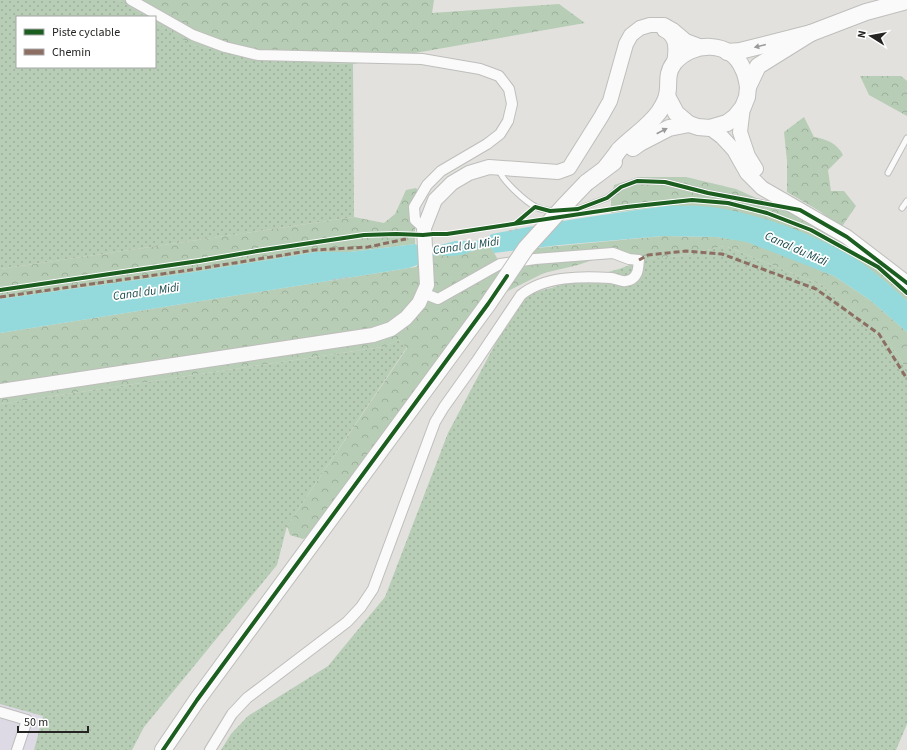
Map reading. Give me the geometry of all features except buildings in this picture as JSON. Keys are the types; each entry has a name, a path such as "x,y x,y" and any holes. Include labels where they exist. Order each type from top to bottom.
{"main road":[{"path":"727,52 740,51 811,33 866,12 907,1"},
{"path":"667,96 676,113 690,124 698,127 710,128 727,123 735,117 743,107 747,97 748,87 758,66 811,33"},
{"path":"606,167 620,150 651,122 660,110 667,96 668,77 674,64 687,52 702,47 712,47 734,56 743,68 748,87"},
{"path":"163,750 197,700 488,304 526,248 586,183 606,167 646,140 669,128 690,124"}],"street":[{"path":"130,0 193,35 225,47 258,55 422,59 480,69 500,76 509,89 511,96 512,104 508,121 500,134 487,144 440,171 427,185 414,207 415,220 424,233"},
{"path":"0,392 373,335 391,328 406,318 419,303 427,285 427,264 424,233 435,200 452,183 469,173 490,167 558,172 569,168 610,101 626,44 631,35 640,28 650,25 664,25 673,30 686,41 702,47"},
{"path":"650,25 667,31 673,38 676,52 674,64"},
{"path":"743,107 740,132 748,156 762,176 783,200"},
{"path":"710,128 722,137 734,150 748,173 762,188 847,237 907,283"},
{"path":"210,750 232,714 247,698 347,622 361,607 372,589 435,422 521,295 529,289 539,285 562,279 612,278 623,282 632,279 638,271 638,260 629,259 613,253 535,259 500,264 438,299 423,293"},
{"path":"0,712 27,720 17,750"}],"lane":[{"path":"888,173 907,138"},
{"path":"499,168 500,174 525,199 535,207 550,211 578,209 593,204 607,198 621,187 637,181 665,182 708,193 800,210"},
{"path":"902,208 907,201"}],"path":[{"path":"509,231 519,229"},
{"path":"333,280 350,277"}],"shaded area":[{"path":"0,704 43,716 34,750 0,750"}],"green space":[{"path":"0,0 119,0 145,16 16,16 16,68 156,68 156,23 193,45 264,60 353,64 354,217 0,269"},
{"path":"119,0 434,0 432,13 559,4 585,23 353,64 264,60 192,45 156,23 156,16 145,16"},
{"path":"860,76 901,76 907,81 907,116 869,95"},
{"path":"804,117 814,137 831,142 838,147 843,155 828,170 831,191 844,191 856,206 841,228 821,212 787,192 787,161 784,132"},
{"path":"640,177 686,177 736,189 781,209 800,210 907,283 907,301 886,282 847,254 666,206 611,213 611,200 614,185"},
{"path":"416,188 421,194 415,220 415,244 350,252 316,252 194,272 0,299 0,269 354,217 384,223 395,214 406,190"},
{"path":"663,236 716,237 745,241 834,276 870,300 907,332 907,370 896,352 822,285 725,246 679,256 639,260 613,253 578,265 544,273 506,292 537,248"},
{"path":"725,246 822,285 896,352 907,370 907,724 896,750 221,750 231,734 248,716 328,666 385,597 448,433 510,316 529,294 619,269 646,259 679,256"},
{"path":"489,247 492,249 507,276 322,529 303,539 290,535 287,526 407,348 399,340 382,347 0,404 0,333 416,267 426,257 473,251"},
{"path":"399,340 407,347 287,526 277,565 144,727 132,750 34,750 43,716 0,704 0,404 382,347"}],"water":[{"name":"Canal du Midi","path":"666,206 712,207 735,211 784,225 832,246 871,270 907,301 907,332 870,300 834,276 747,242 716,237 663,236 560,245 494,253 489,247 477,249 462,255 439,255 421,258 420,264 409,268 0,333 0,299 194,272 316,252 350,252 415,244 420,248 437,246 455,241 489,239 490,235 492,234 579,218"}],"marked path":[{"path":"0,297 197,269 314,250 368,247 406,239"},
{"path":"639,260 648,255 686,251 722,254 816,289 879,334 907,379"}],"cycle path":[{"path":"516,223 535,207 550,211 578,209 607,198 621,187 637,181 665,182 708,193 800,210 847,237 907,283"},
{"path":"0,290 364,235 447,234 627,207 692,200 728,203 767,213 811,230 878,267 907,293"},
{"path":"163,750 197,700 507,276"}]}
